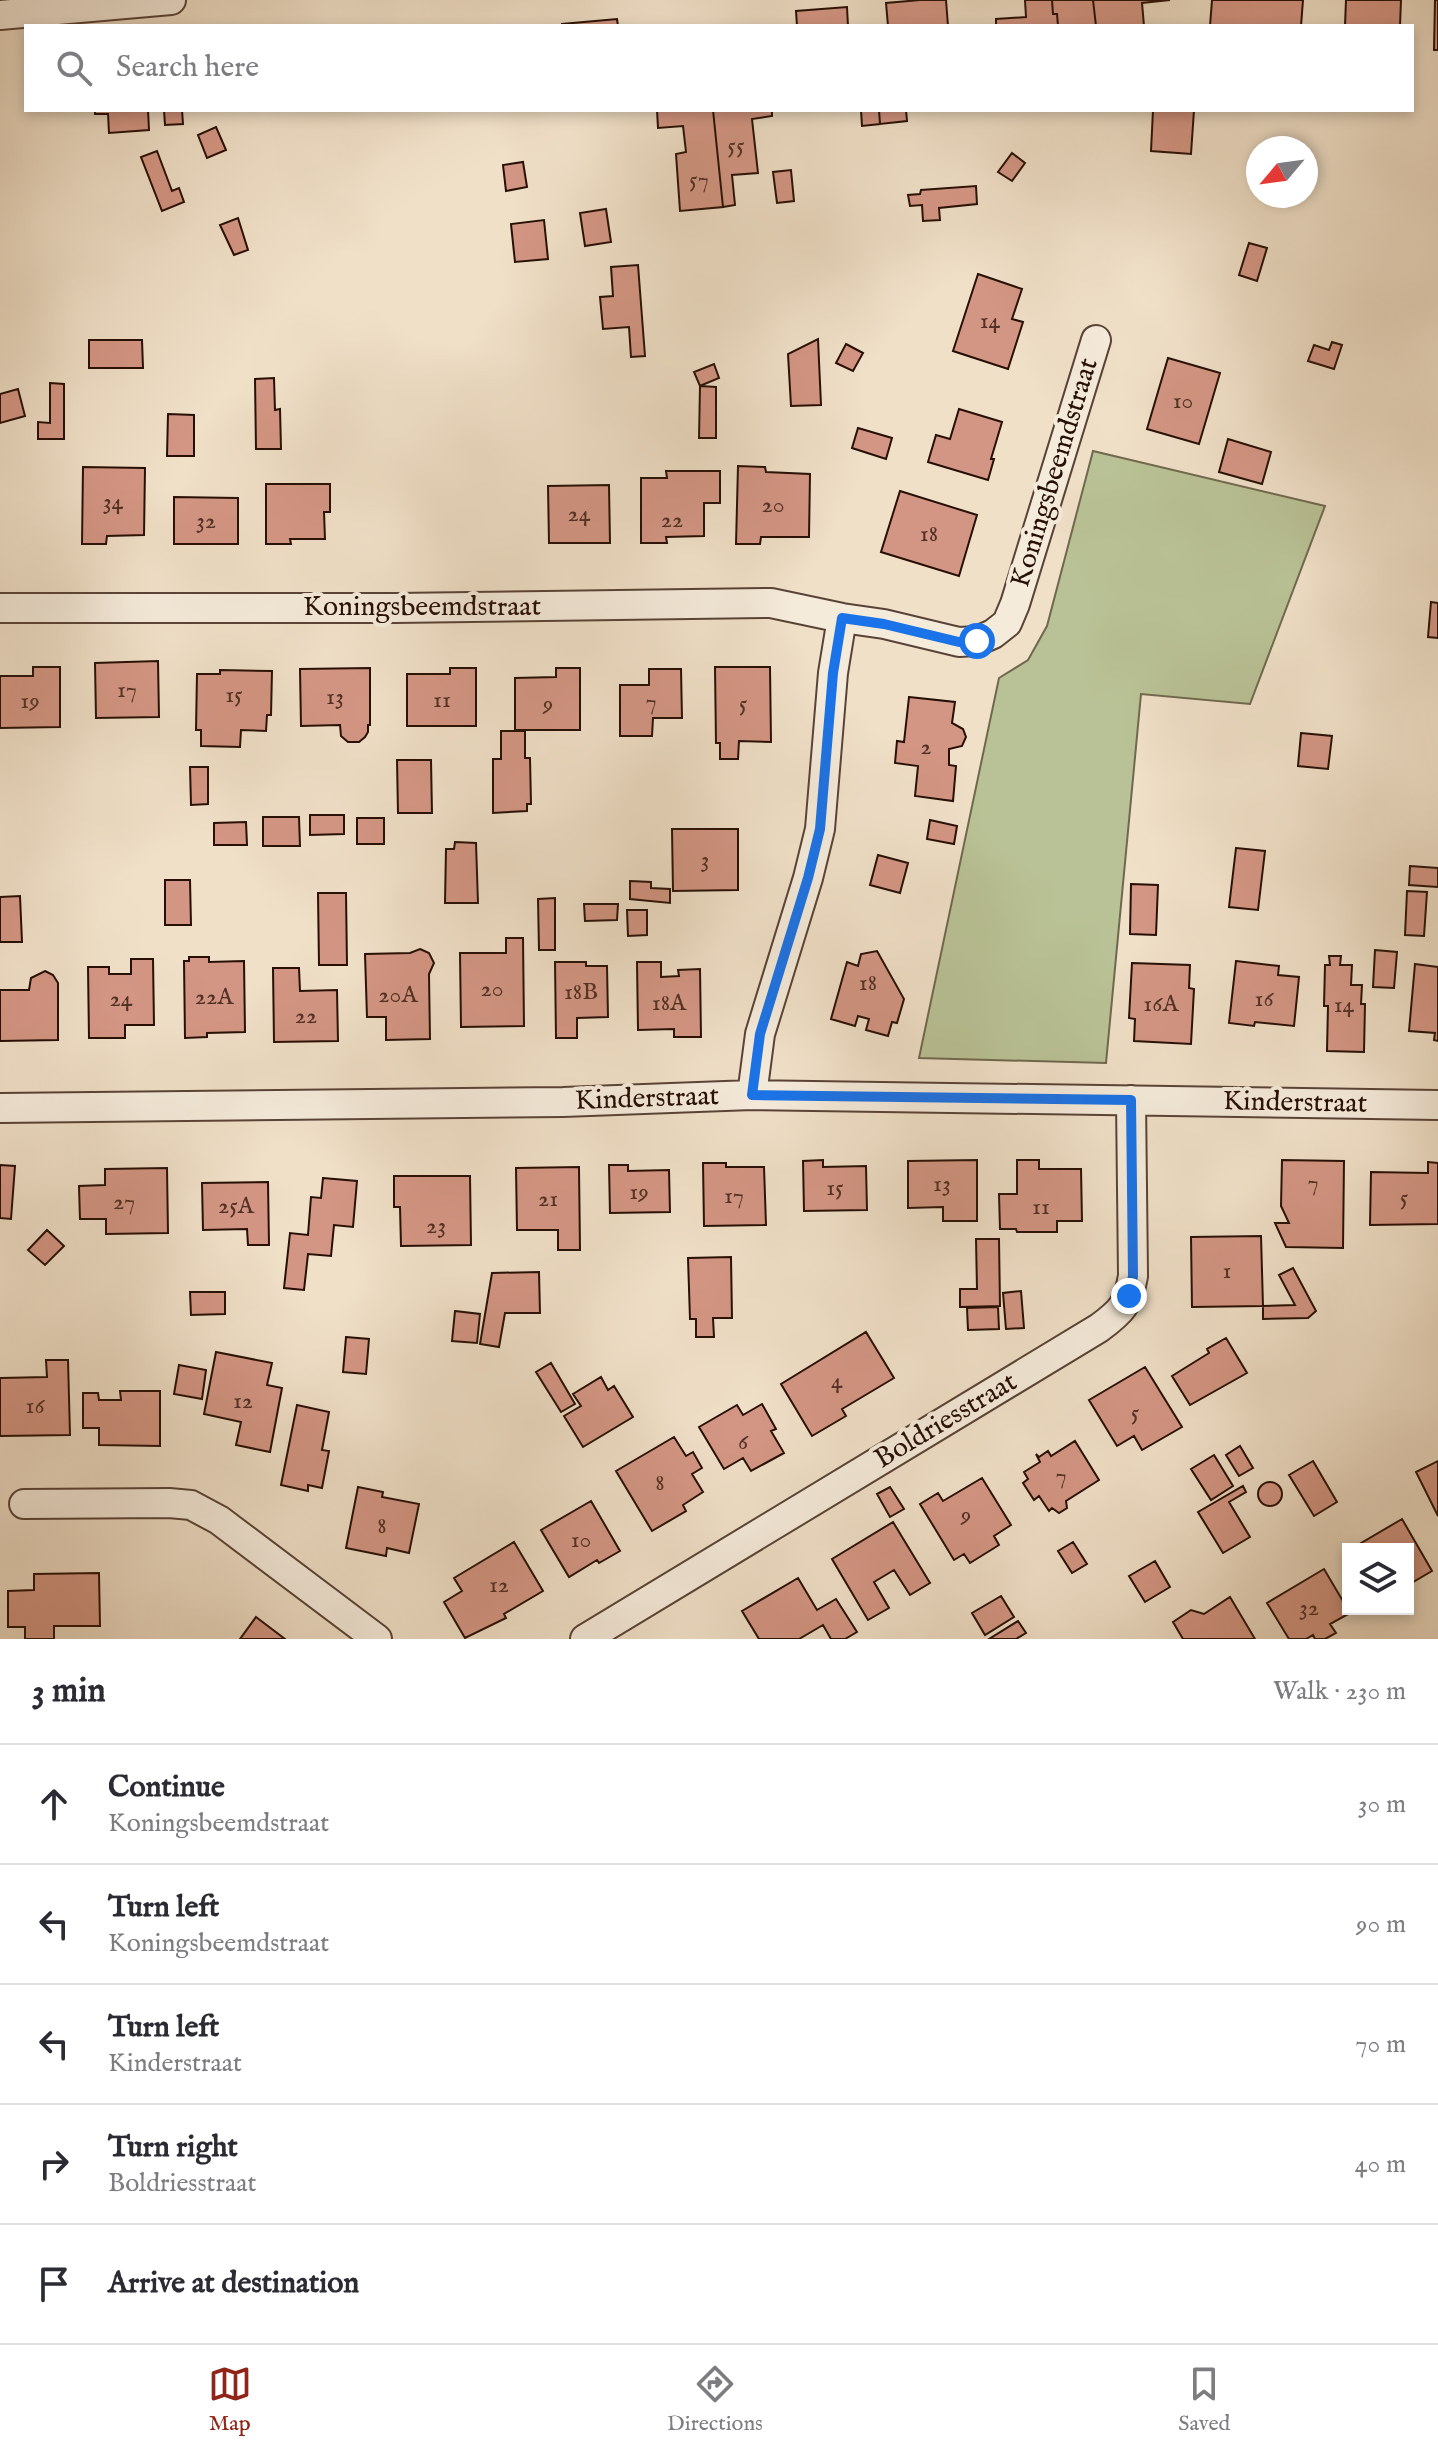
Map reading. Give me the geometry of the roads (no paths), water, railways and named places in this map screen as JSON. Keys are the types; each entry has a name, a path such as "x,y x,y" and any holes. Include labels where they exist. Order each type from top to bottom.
{"street":[{"path":"0,15 171,0"},
{"name":"Koningsbeemdstraat","path":"0,608 395,608 771,603 959,642 977,641 1007,623 1015,604 1096,340"},
{"path":"752,1095 760,1034 820,829 832,688 842,618"},
{"name":"Kinderstraat","path":"0,1108 563,1102 752,1095 1438,1105"},
{"name":"Boldriesstraat","path":"585,1639 1121,1312 1129,1296 1133,1276 1131,1100"},
{"path":"24,1504 191,1505 219,1520 377,1639"}]}
